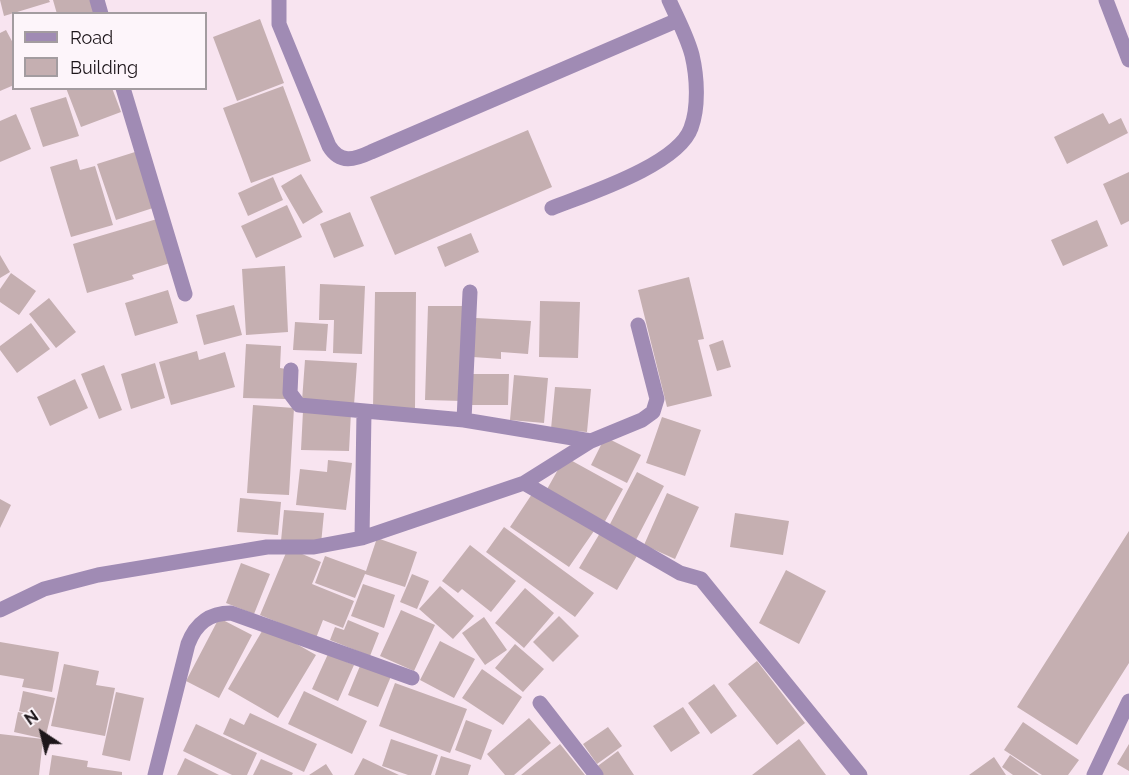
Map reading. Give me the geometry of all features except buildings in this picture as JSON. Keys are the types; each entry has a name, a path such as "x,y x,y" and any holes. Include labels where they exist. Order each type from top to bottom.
{"street":[{"path":"279,0 279,24 329,146 335,156 345,160 371,153 678,20"},
{"path":"552,208 646,170 674,150 691,130 696,104 692,55 669,0"},
{"path":"1106,0 1129,60"},
{"path":"124,90 185,294"},
{"path":"464,420 470,292"},
{"path":"0,610 44,589 98,575 267,547 314,547 362,538 524,483 591,441 642,420 657,406 638,325"},
{"path":"291,370 290,393 299,405 464,420 591,441"},
{"path":"362,538 364,412"},
{"path":"524,483 680,573 701,579 860,775"},
{"path":"155,775 191,637 194,630 205,619 217,613 231,613 412,678"},
{"path":"1094,775 1129,701"},
{"path":"540,703 596,775"}]}
